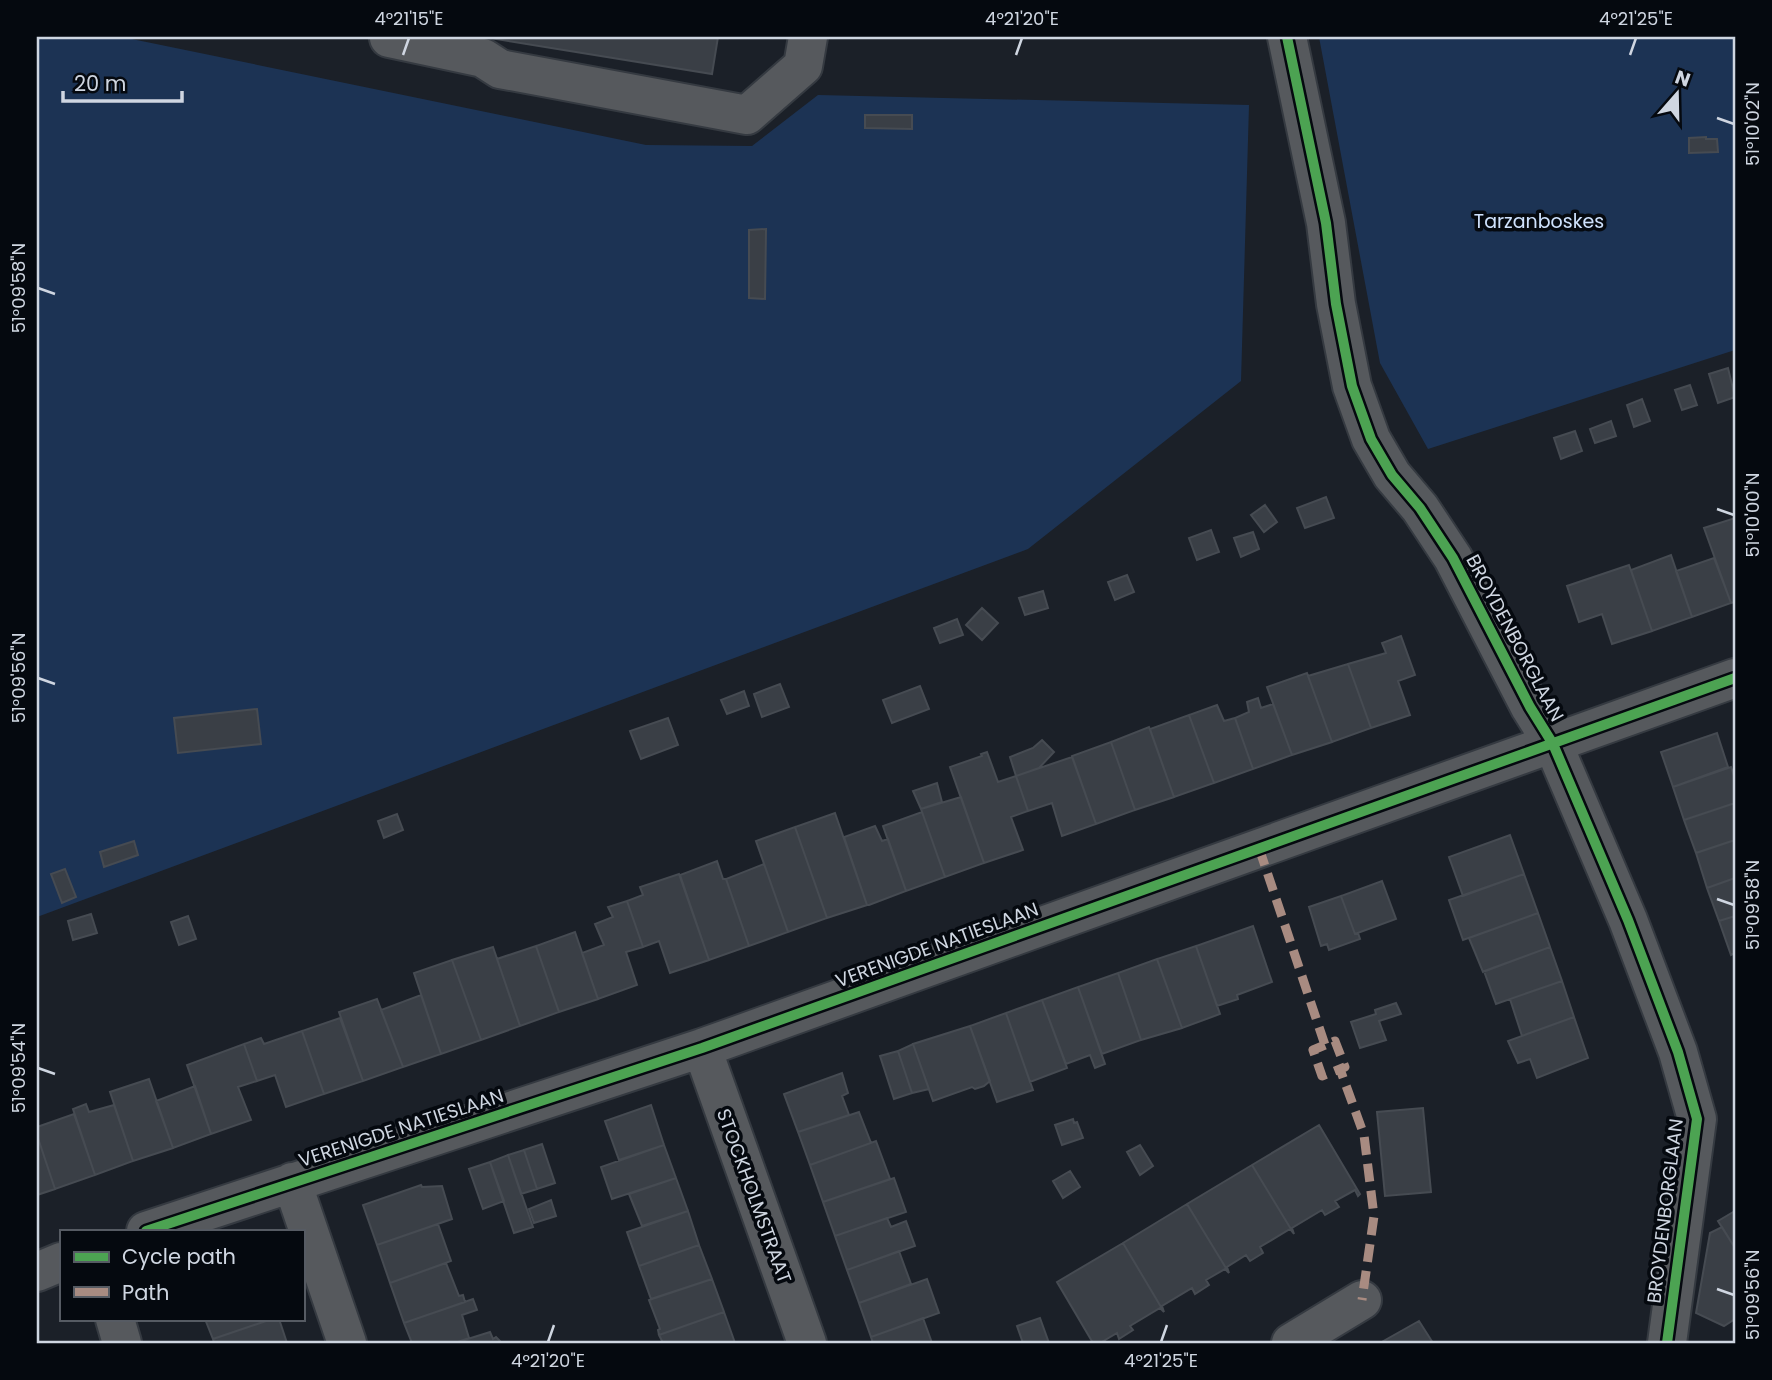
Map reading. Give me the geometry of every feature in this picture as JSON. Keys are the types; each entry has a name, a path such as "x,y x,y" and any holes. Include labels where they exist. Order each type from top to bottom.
{"street":[{"path":"386,37 483,58 499,69 747,115 803,66 808,37"},
{"name":"BROYDENBORGLAAN","path":"1287,37 1326,223 1336,304 1352,386 1371,439 1392,475 1420,508 1453,558 1530,707 1553,744 1628,920 1678,1052 1697,1119 1667,1343"},
{"name":"VERENIGDE NATIESLAAN","path":"149,1230 702,1048 1735,678"},
{"name":"STOCKHOLMSTRAAT","path":"702,1048 807,1343"},
{"path":"292,1182 347,1343"},
{"path":"37,1272 60,1262"},
{"path":"1291,1343 1362,1300"},
{"path":"115,1320 122,1343"}],"green space":[{"path":"37,37 122,37 646,145 752,146 818,95 1249,105 1241,381 1028,549 37,917"},
{"name":"Tarzanboskes","path":"1319,37 1735,37 1735,350 1428,449 1380,363"}],"building":[{"path":"484,37 718,37 712,74"},
{"path":"865,115 912,115 912,129 865,128"},
{"path":"1689,138 1717,139 1718,152 1689,153"},
{"path":"766,229 765,299 749,298 749,230"},
{"path":"1728,368 1735,397 1718,403 1709,374"},
{"path":"1690,385 1697,405 1682,410 1675,390"},
{"path":"1642,399 1650,421 1634,427 1627,405"},
{"path":"1611,421 1616,436 1595,443 1590,429"},
{"path":"1575,431 1582,451 1561,459 1554,438"},
{"path":"1326,497 1334,518 1305,528 1297,508"},
{"path":"1265,505 1277,522 1264,532 1251,515"},
{"path":"1735,518 1735,602 1731,603 1704,528"},
{"path":"1211,530 1219,552 1197,560 1189,538"},
{"path":"1253,532 1259,549 1241,557 1234,538"},
{"path":"1671,555 1692,617 1652,631 1631,570"},
{"path":"1714,558 1731,603 1692,617 1676,571"},
{"path":"1629,565 1652,631 1612,644 1602,614 1579,622 1567,586"},
{"path":"1127,575 1134,592 1115,600 1108,582"},
{"path":"1043,591 1048,608 1025,615 1019,598"},
{"path":"982,608 998,623 982,640 966,625"},
{"path":"957,619 963,635 940,643 934,628"},
{"path":"1401,636 1415,675 1398,681 1410,715 1371,728 1348,664 1386,653 1382,643"},
{"path":"1348,664 1371,728 1332,742 1308,676"},
{"path":"1307,673 1332,742 1292,755 1267,687"},
{"path":"780,684 789,707 762,717 754,694"},
{"path":"920,686 929,709 892,723 883,700"},
{"path":"744,691 749,706 727,714 721,700"},
{"path":"1258,698 1261,708 1273,704 1292,755 1253,769 1235,718 1249,712 1247,702"},
{"path":"1217,705 1224,721 1235,718 1253,769 1214,783 1189,715"},
{"path":"257,709 261,744 178,753 174,718"},
{"path":"1189,715 1214,783 1174,797 1150,729"},
{"path":"668,718 678,745 641,759 630,731"},
{"path":"1149,727 1174,797 1135,810 1111,742"},
{"path":"1717,733 1728,767 1673,787 1661,752"},
{"path":"1042,740 1054,752 1039,768 1016,776 1010,757 1033,748"},
{"path":"1111,742 1135,810 1096,824 1072,756"},
{"path":"987,752 998,782 1016,776 1028,811 1011,817 1023,850 984,863 950,767"},
{"path":"1072,757 1096,824 1062,836 1052,803 1028,811 1016,776"},
{"path":"1731,767 1735,779 1735,803 1684,820 1673,787"},
{"path":"937,783 942,802 921,809 913,791"},
{"path":"961,797 984,863 945,877 921,809"},
{"path":"1735,803 1735,840 1696,853 1684,820"},
{"path":"922,812 945,877 906,891 883,826"},
{"path":"835,813 867,905 827,918 795,827"},
{"path":"397,814 403,830 384,838 378,821"},
{"path":"875,826 882,841 888,839 906,891 867,905 844,837"},
{"path":"795,827 827,918 788,932 756,841"},
{"path":"1510,835 1524,874 1463,896 1449,857"},
{"path":"1735,840 1735,878 1707,888 1696,853"},
{"path":"134,841 138,855 104,867 100,852"},
{"path":"717,861 749,946 709,960 680,875"},
{"path":"764,864 788,932 749,946 726,879"},
{"path":"65,869 76,897 62,903 51,874"},
{"path":"679,874 709,960 670,973 659,941 643,947 627,901 643,895 640,887"},
{"path":"1524,874 1538,913 1463,940 1449,900"},
{"path":"1735,878 1735,916 1719,921 1707,888"},
{"path":"1382,881 1396,919 1355,934 1341,896"},
{"path":"1341,896 1355,934 1358,933 1360,939 1329,950 1327,944 1321,946 1309,907"},
{"path":"627,901 643,947 626,952 637,985 598,999 582,953 604,945 595,924 613,917 608,907"},
{"path":"1538,913 1550,947 1483,972 1469,938"},
{"path":"91,914 97,933 73,940 68,921"},
{"path":"188,916 196,939 179,945 171,922"},
{"path":"1735,916 1735,953 1731,955 1719,921"},
{"path":"1253,926 1272,982 1217,1006 1196,946"},
{"path":"575,932 598,999 559,1012 536,946"},
{"path":"536,946 559,1012 520,1026 497,959"},
{"path":"1196,946 1220,1014 1182,1028 1157,959"},
{"path":"493,947 520,1026 481,1040 452,960"},
{"path":"1550,947 1562,981 1496,1004 1484,971"},
{"path":"1157,959 1182,1028 1141,1040 1118,973"},
{"path":"452,960 481,1040 441,1054 414,973"},
{"path":"1118,973 1141,1040 1102,1054 1078,987"},
{"path":"1562,981 1574,1017 1522,1036 1510,999"},
{"path":"1078,987 1105,1064 1095,1068 1090,1055 1066,1064 1042,1000"},
{"path":"421,995 441,1054 403,1067 381,1010"},
{"path":"377,999 403,1067 363,1081 339,1012"},
{"path":"1042,1000 1067,1068 1030,1082 1006,1013"},
{"path":"1396,1003 1401,1014 1379,1021 1386,1040 1360,1048 1351,1022 1376,1014 1375,1010"},
{"path":"1006,1013 1033,1090 997,1102 970,1026"},
{"path":"1574,1017 1588,1058 1537,1078 1530,1059 1518,1063 1508,1041"},
{"path":"340,1018 363,1081 324,1094 302,1031"},
{"path":"970,1026 990,1081 984,1086 975,1089 972,1087 933,1101 913,1044"},
{"path":"302,1031 324,1094 286,1107 275,1075 257,1081 244,1044 261,1038 264,1044"},
{"path":"244,1044 257,1081 238,1087 251,1120 211,1134 187,1065"},
{"path":"913,1044 929,1089 912,1093 898,1051"},
{"path":"898,1051 912,1093 894,1099 880,1056"},
{"path":"842,1073 848,1093 842,1096 849,1115 798,1132 784,1094"},
{"path":"149,1079 173,1148 133,1161 110,1092"},
{"path":"195,1086 211,1134 173,1148 156,1101"},
{"path":"86,1104 89,1112 114,1105 133,1161 95,1175 73,1109"},
{"path":"651,1105 664,1145 619,1160 605,1121"},
{"path":"1423,1108 1431,1192 1385,1196 1377,1112"},
{"path":"859,1112 871,1143 810,1165 798,1132"},
{"path":"74,1114 95,1175 55,1189 37,1135 37,1127"},
{"path":"1073,1119 1074,1123 1077,1122 1083,1138 1062,1145 1055,1125"},
{"path":"1319,1125 1360,1194 1358,1196 1355,1190 1335,1201 1339,1207 1325,1215 1322,1210 1292,1228 1294,1234 1252,1165"},
{"path":"37,1135 55,1189 37,1195"},
{"path":"876,1141 890,1179 823,1202 810,1165"},
{"path":"542,1144 555,1183 537,1189 524,1150"},
{"path":"664,1145 676,1178 612,1199 601,1167"},
{"path":"1140,1145 1153,1166 1140,1175 1127,1152"},
{"path":"524,1150 537,1189 521,1194 508,1155"},
{"path":"508,1155 533,1227 514,1233 490,1162"},
{"path":"490,1162 504,1201 483,1209 469,1169"},
{"path":"1252,1165 1294,1234 1290,1229 1260,1247 1263,1253 1250,1261 1246,1255 1227,1267 1229,1273 1187,1204"},
{"path":"1070,1171 1080,1187 1063,1198 1053,1181"},
{"path":"676,1178 688,1211 642,1226 629,1194"},
{"path":"894,1178 906,1212 835,1236 823,1202"},
{"path":"421,1185 442,1186 452,1219 377,1245 363,1205"},
{"path":"551,1200 556,1216 534,1223 529,1209"},
{"path":"1187,1204 1229,1273 1225,1269 1206,1280 1209,1285 1195,1294 1192,1288 1162,1306 1164,1312 1123,1243"},
{"path":"688,1211 699,1245 639,1266 627,1232"},
{"path":"1735,1211 1735,1248 1718,1221"},
{"path":"887,1218 891,1227 906,1221 915,1246 847,1270 835,1236"},
{"path":"438,1224 451,1261 390,1283 377,1245"},
{"path":"1722,1227 1735,1248 1735,1319 1724,1326 1696,1313 1710,1233"},
{"path":"1123,1243 1164,1312 1160,1308 1130,1326 1133,1330 1119,1339 1117,1333 1100,1343 1093,1343 1057,1282"},
{"path":"699,1245 712,1279 651,1299 639,1266"},
{"path":"899,1251 911,1284 859,1303 847,1270"},
{"path":"446,1263 459,1296 463,1295 465,1302 404,1323 390,1283"},
{"path":"712,1279 724,1312 659,1335 660,1329 649,1300"},
{"path":"927,1279 939,1313 871,1337 859,1303"},
{"path":"473,1299 477,1310 462,1315 469,1338 455,1343 412,1343 404,1323"},
{"path":"724,1312 735,1343 663,1343 659,1335"},
{"path":"923,1318 932,1343 873,1343 871,1337"},
{"path":"1040,1318 1049,1343 1023,1343 1017,1326"},
{"path":"205,1320 269,1320 213,1339"},
{"path":"269,1320 279,1320 287,1343 214,1343 213,1339"},
{"path":"1419,1321 1433,1343 1380,1343"},
{"path":"490,1332 493,1339 496,1337 502,1343 455,1343"}],"marked path":[{"path":"1259,848 1325,1045 1335,1041 1345,1067 1340,1069 1364,1135 1374,1216 1362,1300"},
{"path":"1325,1045 1313,1050 1322,1076 1340,1069"}],"cycle path":[{"path":"1287,37 1326,223 1336,304 1352,386 1371,439 1392,475 1420,508 1453,558 1530,707 1553,744 1628,920 1678,1052 1697,1119 1667,1343"},
{"path":"149,1230 702,1048 1735,678"}]}
